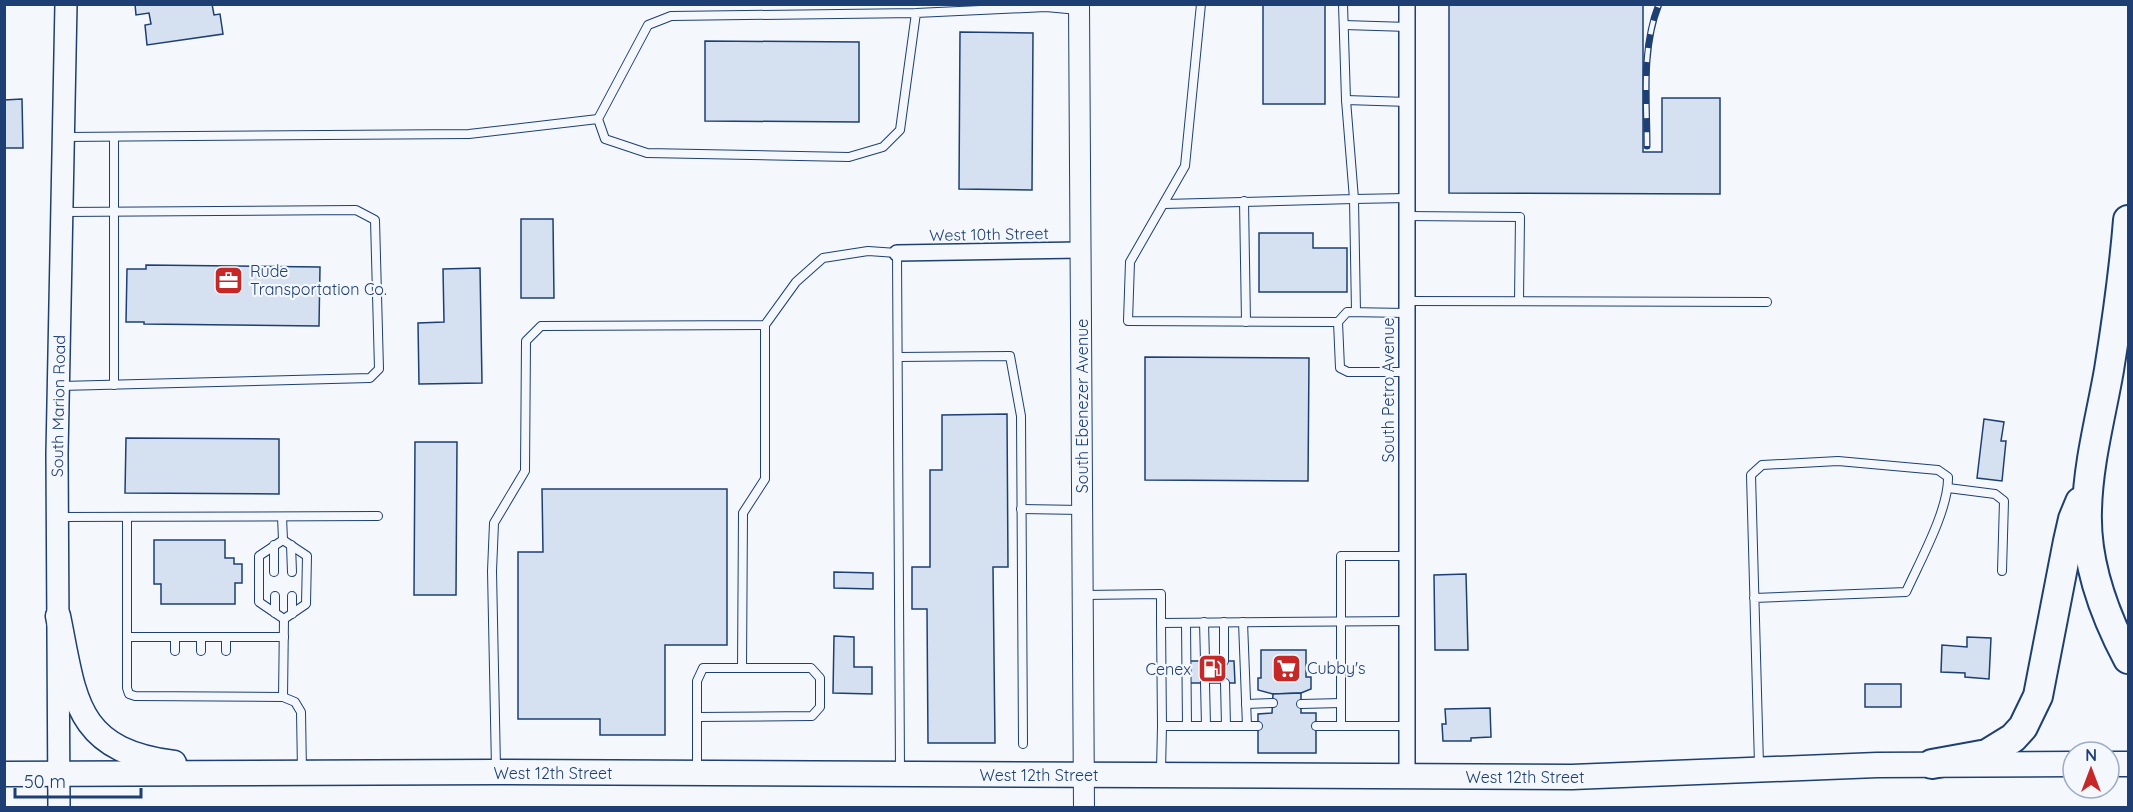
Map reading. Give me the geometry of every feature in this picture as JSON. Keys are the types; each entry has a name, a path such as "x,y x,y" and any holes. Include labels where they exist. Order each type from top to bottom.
{"highway":[{"path":"2128,220 2118,314 2089,480 2087,513 2095,578 2113,630 2128,659"},
{"path":"1932,764 1987,754 2013,738 2031,713 2038,696 2043,673 2073,519 2089,480"}],"main road":[{"name":"South Marion Road","path":"59,807 58,386 66,4"},
{"path":"58,616 77,701 85,718 107,742 136,755 172,763 302,772"},
{"name":"West 12th Street","path":"4,774 496,772 1582,777 1932,764 2061,764"}],"street":[{"name":"South Petro Avenue","path":"1407,4 1407,776"},
{"name":"South Ebenezer Avenue","path":"1079,7 1084,807"},
{"name":"West 10th Street","path":"897,253 1081,250"}],"lane":[{"path":"1201,4 1185,166 1130,262 1128,321 1338,322"},
{"path":"1344,4 1346,100 1354,198 1356,312"},
{"path":"916,12 900,130 883,147 849,157 647,153 605,139 598,119 648,25 671,16 1079,7"},
{"path":"1344,25 1408,27"},
{"path":"1346,100 1408,102"},
{"path":"62,137 469,134 598,119"},
{"path":"114,137 114,385"},
{"path":"1164,204 1407,198"},
{"path":"1244,201 1246,322"},
{"path":"58,386 370,378 379,369 375,220 356,210 61,212"},
{"path":"1406,216 1520,217 1519,301"},
{"path":"742,668 743,513 765,478 765,326 796,282 823,258 868,251 897,253 900,775"},
{"path":"1406,372 1348,372 1340,369 1338,322 1347,312 1519,301 1767,302"},
{"path":"496,772 492,571 494,523 525,471 526,341 541,326 765,326"},
{"path":"898,357 1010,356 1021,416 1023,744"},
{"path":"1754,598 1906,592 1933,531 1948,488 1948,477 1938,470 1838,461 1762,465 1751,475 1754,598 1759,770"},
{"path":"1948,488 1995,494 2004,501 2002,571"},
{"path":"1021,509 1082,510"},
{"path":"57,516 378,516"},
{"path":"282,516 283,540"},
{"path":"127,517 127,688 129,694 135,696 226,694 283,697 295,702 301,712 302,772"},
{"path":"283,540 259,556 259,602 284,619"},
{"path":"283,540 307,556 306,604 284,619"},
{"path":"274,545 274,572"},
{"path":"291,546 292,572"},
{"path":"1341,726 1341,556 1406,556"},
{"path":"1083,595 1161,594 1161,775"},
{"path":"274,596 274,613"},
{"path":"292,596 292,614"},
{"path":"283,697 284,619"},
{"path":"1161,623 1406,621"},
{"path":"1204,622 1205,662"},
{"path":"1224,622 1224,662"},
{"path":"1243,622 1247,726"},
{"path":"1186,623 1187,726"},
{"path":"127,637 284,637"},
{"path":"175,637 175,651"},
{"path":"201,637 201,651"},
{"path":"226,637 226,651"},
{"path":"697,717 812,716 820,707 820,678 811,668 703,668 697,681 697,717 697,774"},
{"path":"1205,683 1206,726"},
{"path":"1225,683 1226,726"},
{"path":"1246,704 1273,703"},
{"path":"1301,704 1341,703"},
{"path":"1161,726 1258,726"},
{"path":"1316,726 1407,726"}],"building":[{"path":"135,4 212,4 214,15 220,14 223,34 147,45 145,25 151,24 149,13 136,15"},
{"path":"1263,4 1325,4 1325,104 1263,104"},
{"path":"1449,4 1643,4 1643,152 1662,152 1662,98 1720,98 1720,194 1449,193"},
{"path":"960,32 1033,33 1032,190 959,189"},
{"path":"705,41 859,42 859,122 705,121"},
{"path":"22,99 23,148 4,148 4,100"},
{"path":"521,219 553,219 554,298 521,298"},
{"path":"1259,233 1313,233 1313,248 1347,248 1347,292 1259,292"},
{"path":"146,265 320,267 319,326 126,322 127,269 146,269"},
{"path":"480,268 482,383 419,384 418,323 444,322 443,269"},
{"path":"1145,357 1309,358 1308,481 1145,480"},
{"path":"1007,414 1008,567 993,567 995,743 928,743 927,609 912,609 912,567 930,567 930,470 942,470 942,415"},
{"path":"1984,419 2004,422 2001,441 2006,441 2002,481 1977,478"},
{"path":"126,438 279,439 279,494 125,493"},
{"path":"415,442 457,442 456,595 414,595"},
{"path":"542,489 727,489 727,645 665,645 665,735 600,735 600,719 518,719 518,552 543,552"},
{"path":"154,540 225,540 225,558 234,558 234,564 242,564 242,583 235,583 235,604 161,604 161,584 154,584"},
{"path":"834,572 873,573 873,589 834,588"},
{"path":"1466,574 1468,650 1435,650 1434,575"},
{"path":"834,636 854,637 854,667 872,667 872,694 833,693"},
{"path":"1967,637 1991,638 1989,679 1965,677 1965,673 1941,672 1942,645 1967,647"},
{"path":"1261,650 1306,650 1306,677 1311,677 1311,689 1301,693 1273,694 1258,690 1258,678 1261,678"},
{"path":"1189,661 1234,661 1235,683 1189,683"},
{"path":"1865,684 1901,684 1901,707 1865,707"},
{"path":"1301,693 1301,713 1316,713 1316,753 1258,753 1258,714 1272,713 1273,694"},
{"path":"1490,708 1491,737 1471,738 1471,741 1443,741 1442,724 1446,724 1445,709"}],"railway":[{"path":"1647,146 1647,57 1653,21 1659,4"}],"place":[{"name":"Rude Transportation Co.","path":"229,280"},
{"name":"Cubby's","path":"1286,668"},
{"name":"Cenex","path":"1212,669"}]}
